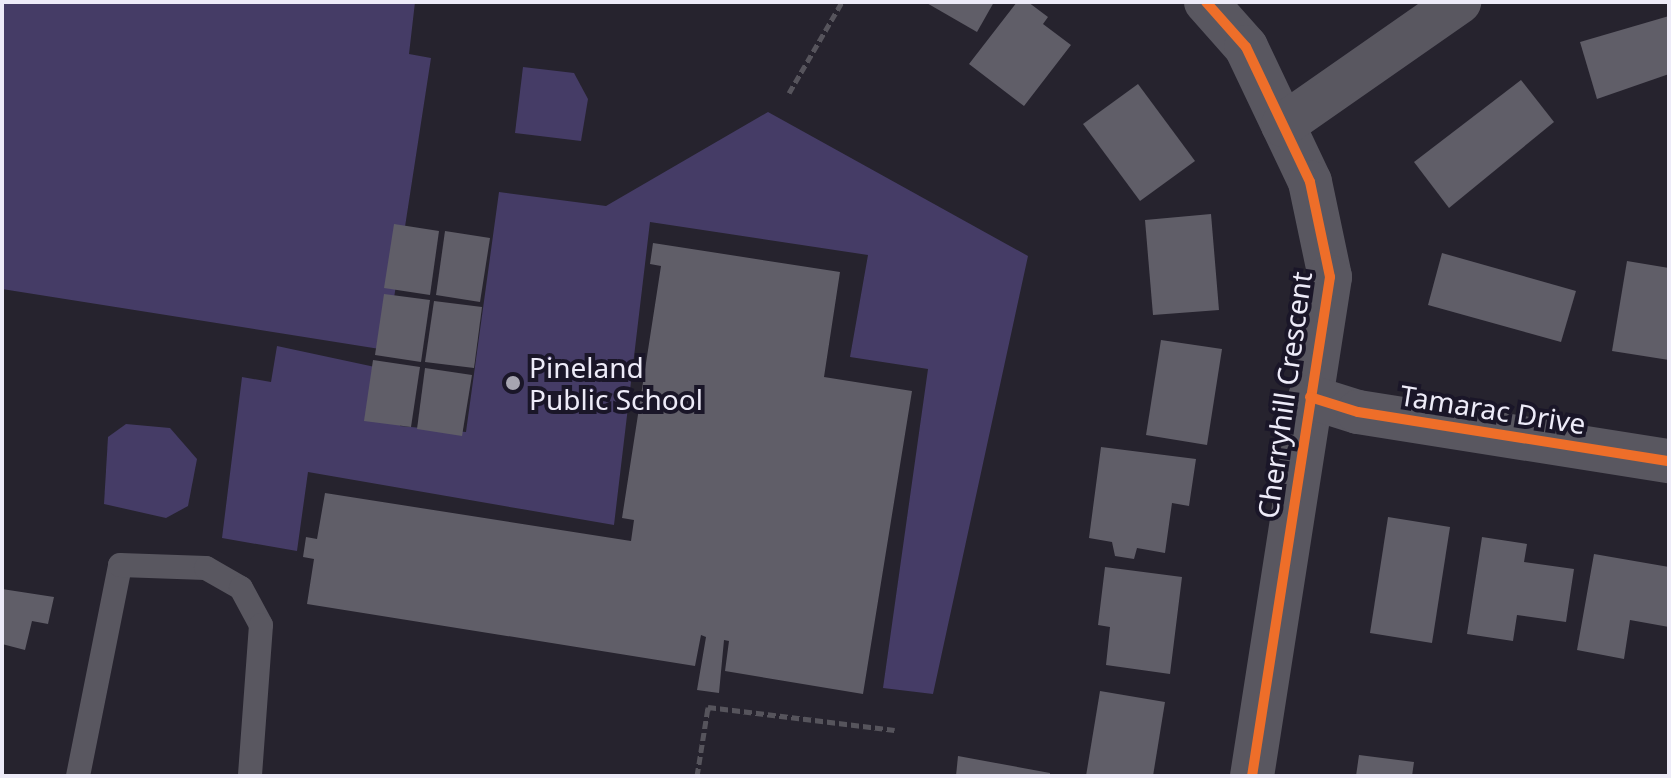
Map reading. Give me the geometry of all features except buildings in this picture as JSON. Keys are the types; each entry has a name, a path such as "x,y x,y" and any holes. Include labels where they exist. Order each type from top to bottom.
{"street":[{"name":"Cherryhill Crescent","path":"1206,2 1246,47 1310,182 1330,277 1252,776"},
{"path":"1283,125 1459,2"},
{"name":"Tamarac Drive","path":"1310,397 1358,412 1669,461"}],"lane":[{"path":"78,776 120,565 206,568 241,588 261,625 250,776"}],"path":[{"path":"789,93 842,2"},
{"path":"697,776 708,709 895,730"}],"shaded area":[{"path":"2,2 415,2 409,54 431,58 386,350 2,289"},
{"path":"523,67 574,73 588,99 581,141 515,133"},
{"path":"768,112 1028,256 933,694 883,688 928,369 850,357 868,255 650,222 614,525 308,472 297,551 222,538 242,377 271,382 277,346 403,373 400,426 466,432 499,192 606,206"},
{"path":"126,424 170,428 197,459 188,506 166,518 104,504 108,437"}],"cycle path":[{"path":"1206,2 1246,47 1310,182 1330,277 1252,776"},
{"path":"1310,397 1358,412 1669,461"}],"place":[{"name":"Pineland Public School","path":"513,383"}]}
